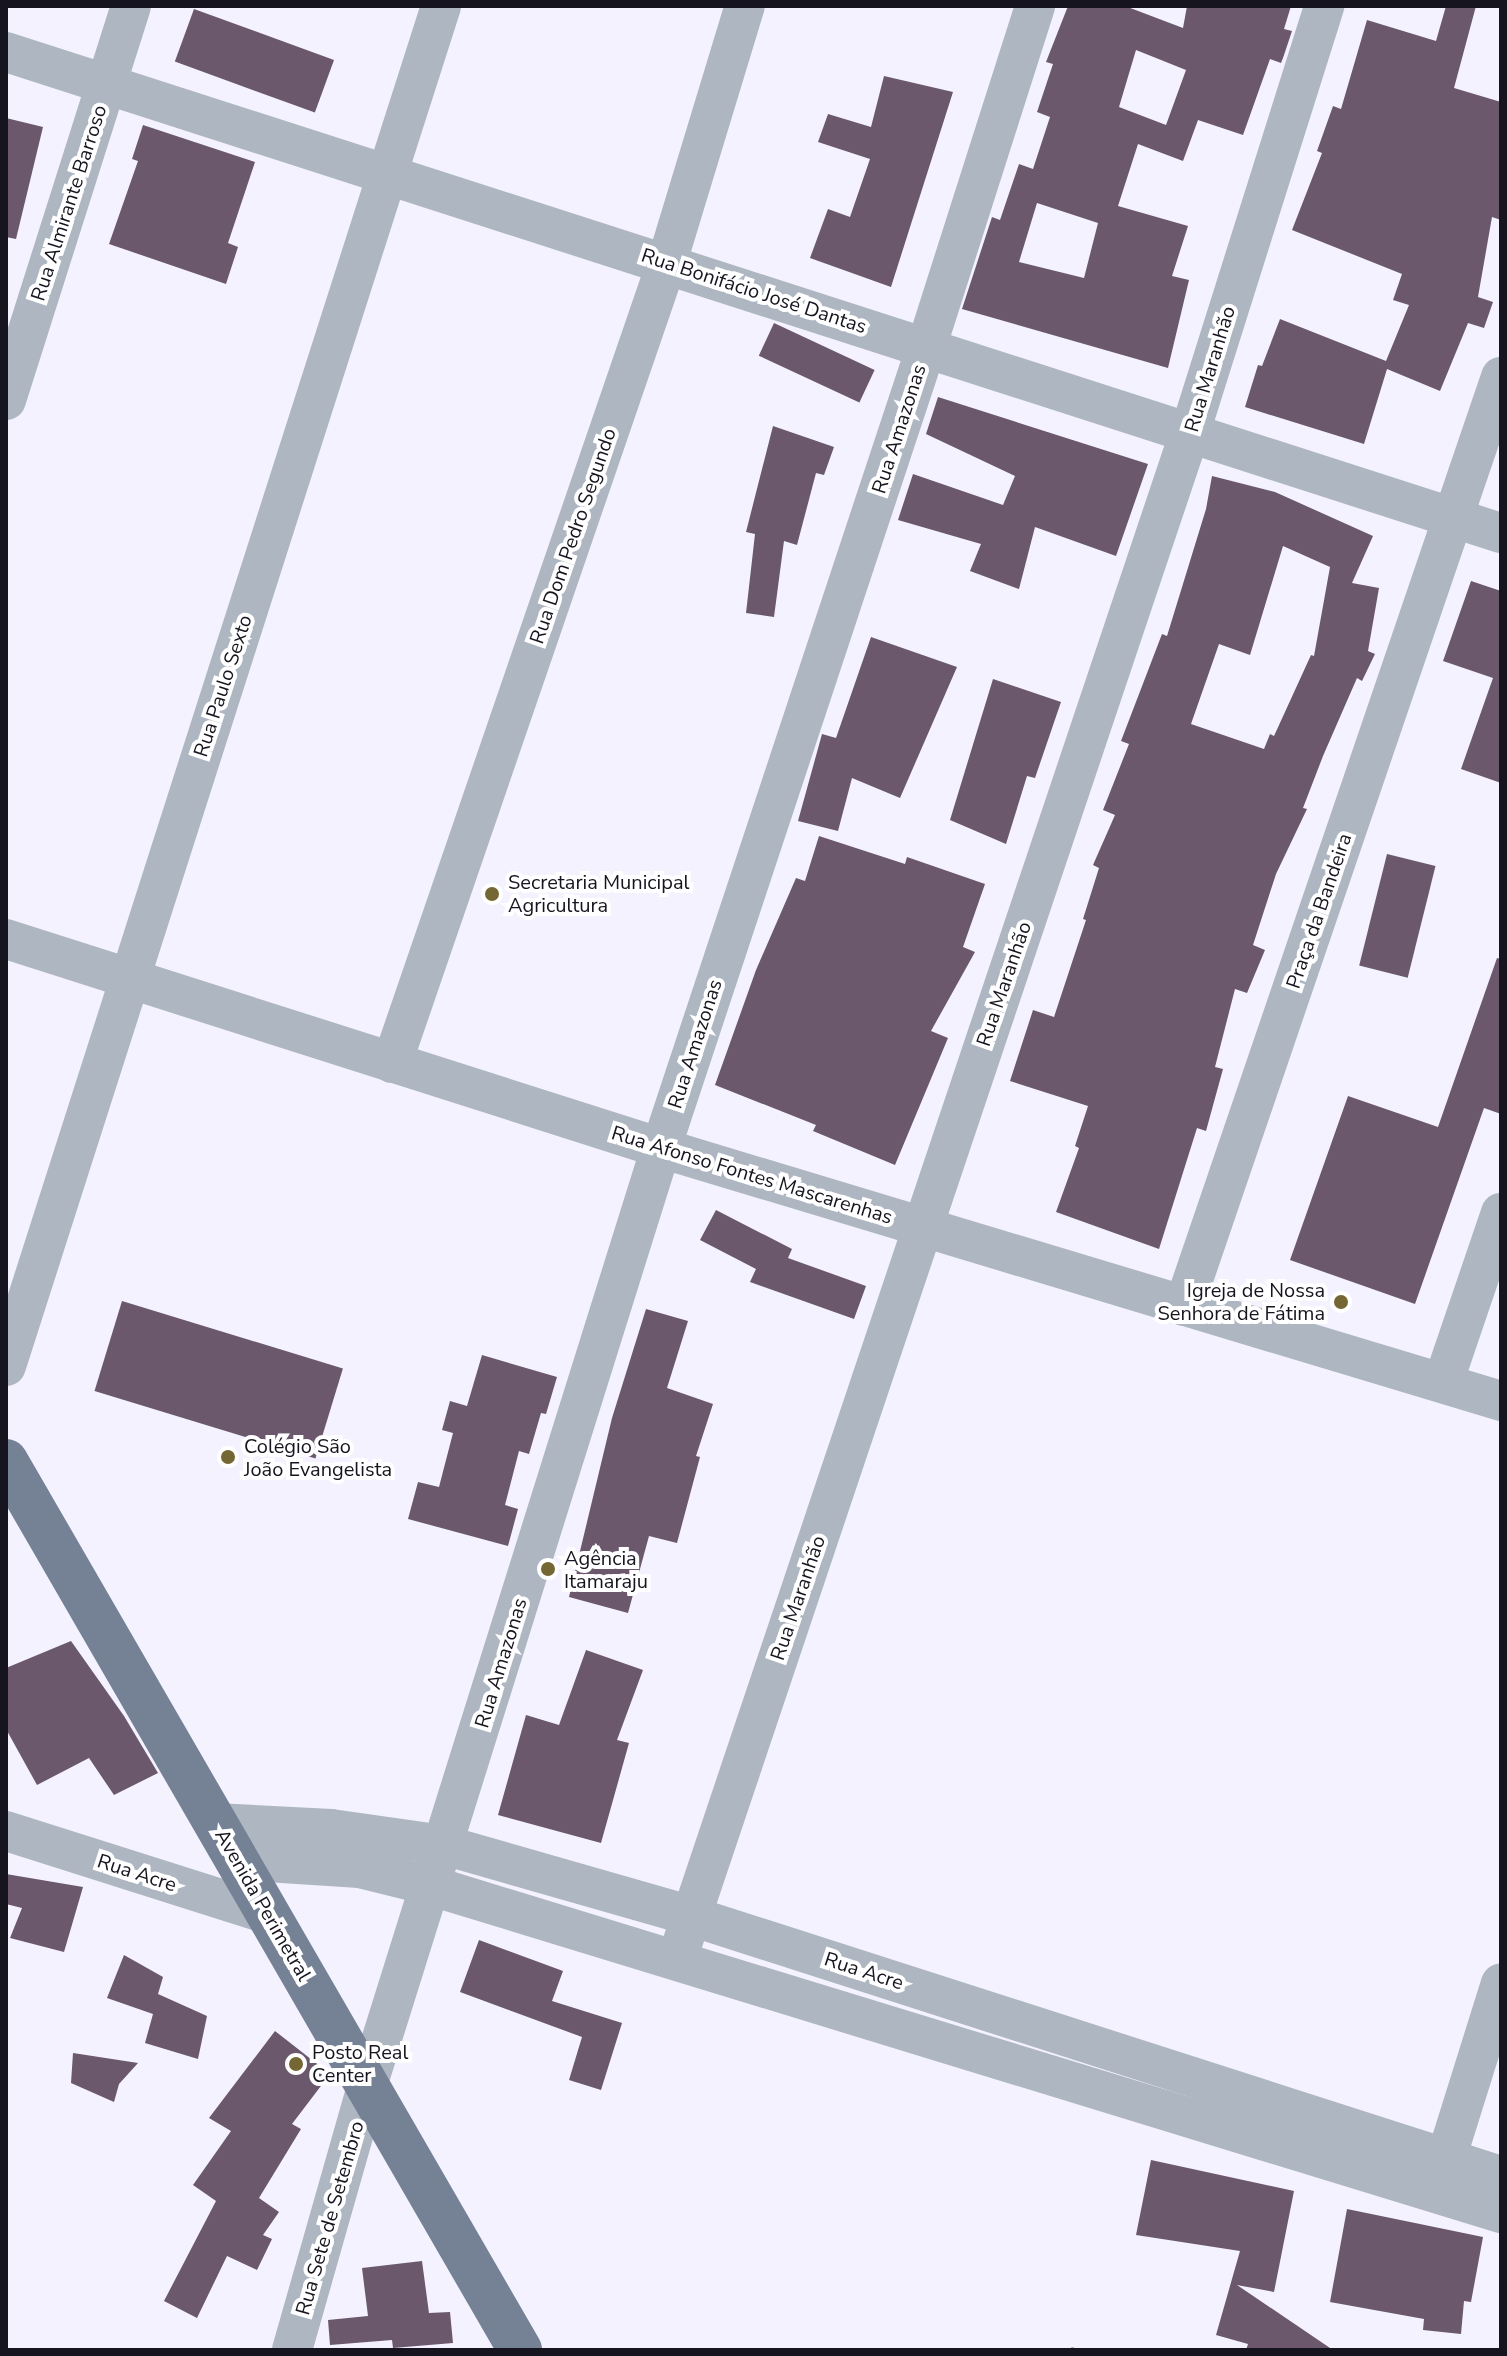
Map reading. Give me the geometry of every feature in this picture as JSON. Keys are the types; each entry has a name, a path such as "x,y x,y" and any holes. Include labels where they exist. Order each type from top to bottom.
{"main road":[{"name":"Avenida Perimetral","path":"6,1461 520,2350"}],"street":[{"name":"Rua Almirante Barroso","path":"6,400 131,6"},
{"name":"Rua Paulo Sexto","path":"6,1366 441,6"},
{"name":"Rua Dom Pedro Segundo","path":"392,1063 667,262 745,6"},
{"name":"Rua Amazonas","path":"367,2086 661,1148 926,348 1035,6"},
{"name":"Rua Maranhão","path":"677,1959 1190,432 1324,6"},
{"name":"Rua Bonifácio José Dantas","path":"6,52 388,172 1501,533"},
{"name":"Praça da Bandeira","path":"1184,1306 1501,377"},
{"name":"Rua Afonso Fontes Mascarenhas","path":"6,939 661,1148 1501,1401"},
{"path":"1443,1383 1501,1213"},
{"name":"Rua Acre","path":"226,1841 331,1829 444,1845 691,1916 1440,2175 1501,2213"},
{"name":"Rua Acre","path":"6,1831 268,1914"},
{"name":"Rua Acre","path":"226,1841 432,1886 677,1959 1440,2175 1501,2176"},
{"path":"1440,2175 1501,1983"},
{"name":"Rua Sete de Setembro","path":"292,2350 367,2086"}],"building":[{"path":"1068,6 1125,6 1183,28 1187,6 1291,6 1284,29 1292,31 1283,58 1281,63 1270,59 1243,135 1198,120 1183,161 1138,144 1118,206 1188,226 1172,276 1189,280 1168,368 962,309 992,217 1000,220 1019,164 1033,169 1050,117 1037,112 1053,64 1046,62","holes":["1136,50 1186,70 1166,125 1119,107","1037,203 1098,223 1084,278 1019,262"]},
{"path":"1446,6 1476,6 1454,88 1501,102 1501,220 1492,217 1478,297 1493,302 1484,328 1468,323 1440,391 1387,369 1364,444 1245,407 1258,365 1262,366 1280,319 1386,361 1409,305 1393,300 1402,274 1292,230 1322,153 1317,151 1333,106 1341,109 1367,20 1436,41"},
{"path":"194,9 334,60 315,113 175,62"},
{"path":"884,76 953,92 891,287 810,258 828,209 850,217 870,159 818,142 828,114 871,127"},
{"path":"6,118 43,127 16,239 6,237"},
{"path":"143,125 255,162 228,243 238,247 226,284 109,244 138,161 132,159"},
{"path":"774,323 875,370 859,403 759,356"},
{"path":"938,397 1148,464 1116,556 1035,527 1019,589 970,571 981,544 898,520 913,474 1003,505 1015,476 926,434"},
{"path":"773,426 834,447 824,475 816,473 797,545 784,541 774,617 746,613 755,534 746,532"},
{"path":"1212,476 1275,492 1373,536 1352,583 1379,588 1368,651 1375,654 1362,681 1357,678 1303,808 1307,809 1276,874 1253,945 1265,950 1247,993 1235,989 1215,1067 1223,1069 1206,1131 1197,1128 1159,1249 1056,1212 1079,1148 1075,1146 1088,1106 1010,1081 1033,1010 1054,1017 1086,920 1083,919 1099,868 1093,865 1115,815 1103,810 1129,744 1121,741 1162,634 1167,636 1206,509","holes":["1283,546 1330,567 1314,656 1311,655 1274,736 1270,734 1264,749 1191,724 1219,644 1250,655"]},
{"path":"1471,581 1501,591 1501,783 1461,769 1493,678 1443,661"},
{"path":"871,637 957,667 900,798 852,778 838,831 798,821 822,734 836,738"},
{"path":"993,679 1061,702 1035,778 1027,776 1006,844 950,820"},
{"path":"819,836 905,864 907,857 985,884 963,947 975,952 931,1031 948,1038 895,1165 813,1131 816,1125 715,1085 756,970 796,878 805,881"},
{"path":"1387,854 1436,866 1408,978 1359,966"},
{"path":"1497,958 1501,959 1501,1114 1484,1108 1415,1304 1290,1260 1348,1096 1438,1127"},
{"path":"716,1210 792,1249 788,1258 866,1286 854,1319 750,1282 756,1269 700,1240"},
{"path":"122,1301 343,1369 315,1458 95,1391"},
{"path":"646,1309 688,1321 667,1388 713,1404 696,1456 700,1457 677,1543 649,1536 628,1613 569,1597 612,1418"},
{"path":"482,1355 557,1377 546,1414 541,1413 529,1454 519,1451 505,1505 518,1509 508,1546 408,1519 418,1482 439,1487 453,1433 442,1430 450,1401 467,1406"},
{"path":"71,1641 124,1716 158,1773 114,1795 89,1758 37,1785 6,1729 6,1668"},
{"path":"586,1650 643,1670 617,1740 629,1743 601,1843 498,1815 526,1715 559,1725"},
{"path":"6,1874 83,1887 64,1952 10,1938 22,1908 6,1904"},
{"path":"479,1940 563,1971 552,2001 622,2023 601,2090 569,2080 582,2037 460,1992"},
{"path":"124,1955 163,1977 158,1994 207,2016 198,2059 145,2043 153,2014 107,1998"},
{"path":"275,2031 330,2074 292,2124 301,2129 259,2198 279,2212 263,2235 272,2239 257,2270 227,2256 197,2318 164,2301 216,2201 193,2185 231,2131 209,2118"},
{"path":"73,2053 138,2063 119,2084 114,2102 71,2083"},
{"path":"1151,2160 1294,2191 1274,2292 1237,2285 1333,2350 1246,2350 1248,2344 1216,2335 1240,2251 1136,2235"},
{"path":"1347,2209 1483,2237 1471,2302 1464,2301 1461,2334 1423,2330 1424,2319 1330,2302"},
{"path":"422,2261 429,2313 450,2312 453,2343 393,2348 392,2340 330,2345 328,2320 368,2316 362,2268"}],"place":[{"name":"Secretaria Municipal Agricultura","path":"492,894"},
{"name":"Igreja de Nossa Senhora de Fátima","path":"1341,1302"},
{"name":"Colégio São João Evangelista","path":"228,1457"},
{"name":"Agência Itamaraju","path":"548,1569"},
{"name":"Posto Real Center","path":"296,2064"}]}
